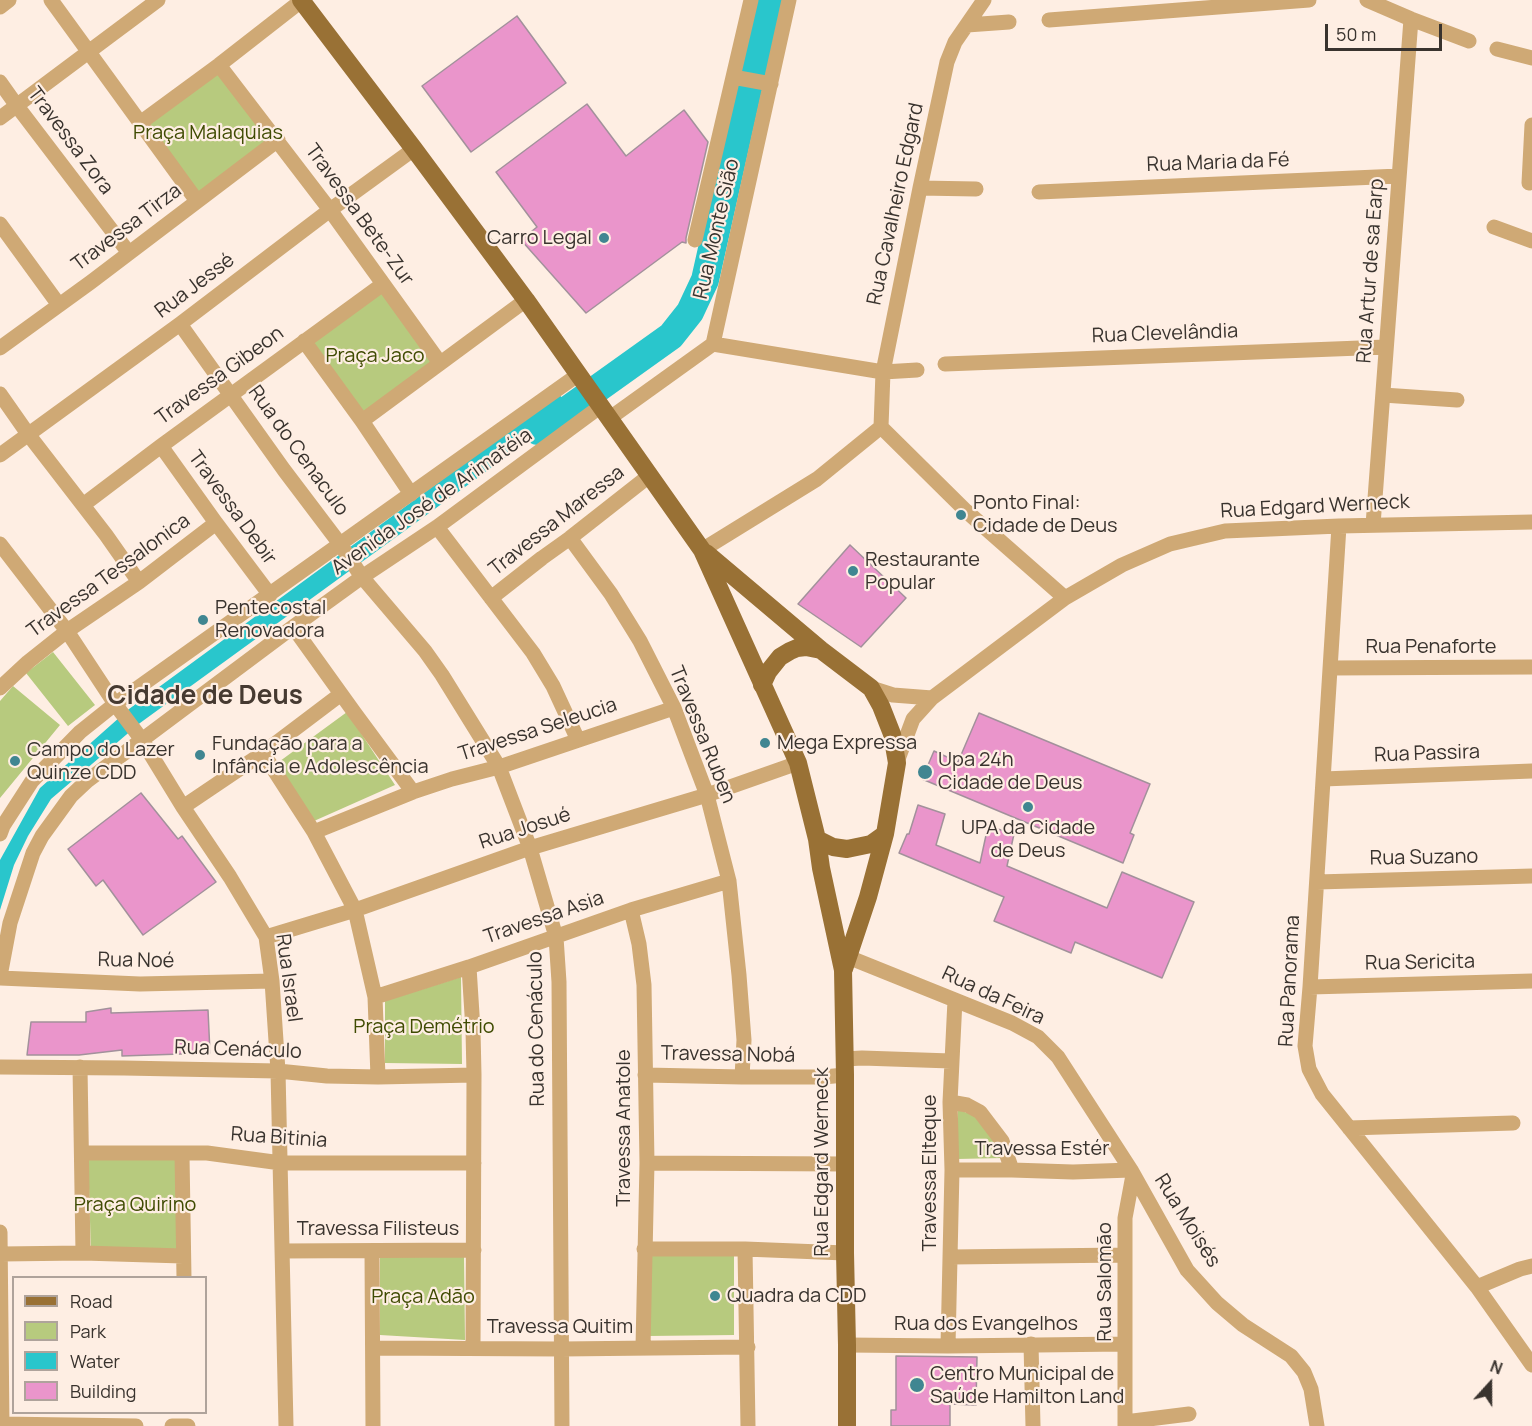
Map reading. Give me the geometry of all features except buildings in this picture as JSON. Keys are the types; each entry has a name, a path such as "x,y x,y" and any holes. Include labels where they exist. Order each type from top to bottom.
{"main road":[{"path":"301,0 526,300 702,550 798,763 845,964"},
{"path":"702,550 821,650 871,688 892,734 897,763 885,834 868,897 845,964"},
{"path":"762,685 768,672 780,657 790,651 806,647 821,650"},
{"path":"817,839 833,847 847,849 871,844 885,834"},
{"name":"Rua Edgard Werneck","path":"845,964 845,1253 848,1426"}],"street":[{"path":"0,7 9,0"},
{"path":"51,0 197,201"},
{"path":"0,118 158,0"},
{"path":"140,123 301,0"},
{"name":"Rua Monte Sião","path":"713,344 751,80 752,0"},
{"name":"Rua Monte Sião","path":"694,240 751,80 789,0"},
{"name":"Rua Cavalheiro Edgard","path":"881,427 882,372 947,63 955,42 984,0"},
{"path":"1049,20 1309,0"},
{"path":"1367,0 1411,20 1468,41"},
{"name":"Rua Artur de sa Earp","path":"1373,525 1411,20"},
{"path":"967,25 1009,22"},
{"path":"1497,49 1532,58"},
{"name":"Travessa Bete-Zur","path":"219,64 330,210 440,363"},
{"name":"Travessa Zora","path":"0,82 129,253"},
{"path":"1529,183 1532,125"},
{"name":"Travessa Tirza","path":"0,348 278,140"},
{"name":"Rua Jessé","path":"0,455 180,324 414,148"},
{"name":"Rua Maria da Fé","path":"1039,192 1400,176"},
{"path":"920,188 976,189"},
{"path":"0,224 59,305"},
{"path":"1494,227 1532,241"},
{"name":"Travessa Gibeon","path":"83,505 383,284"},
{"path":"362,421 526,300"},
{"name":"Rua do Cenaculo","path":"180,324 361,574"},
{"path":"304,341 411,494"},
{"path":"602,408 713,344 882,372 917,370"},
{"name":"Rua Clevelândia","path":"945,364 1386,347"},
{"name":"Avenida José de Arimatéia","path":"0,834 32,781 80,732 270,596 343,547 411,494 581,377"},
{"path":"0,394 140,582"},
{"path":"1383,395 1457,400"},
{"name":"Avenida José de Arimatéia","path":"0,977 5,940 33,853 42,836 71,796 140,737 293,627 361,574 437,527 602,408"},
{"path":"702,550 817,479 881,427 966,511 1065,598"},
{"name":"Travessa Debir","path":"161,446 270,596"},
{"name":"Travessa Maressa","path":"491,598 649,476"},
{"name":"Rua Edgard Werneck","path":"897,763 913,719 932,698 1065,598 1122,565 1170,544 1225,531 1532,522"},
{"name":"Travessa Tessalonica","path":"0,688 67,631 140,582 216,523"},
{"name":"Rua Panorama","path":"1339,526 1305,1046 1309,1068 1322,1094 1477,1287 1532,1365"},
{"path":"437,527 521,636 554,686 578,740"},
{"name":"Travessa Ruben","path":"570,538 611,594 640,641 674,708 707,795 729,881 744,1040 742,1077"},
{"name":"Rua Israel","path":"0,544 67,631 140,737 266,937 272,981 278,1071 286,1426"},
{"name":"Rua do Cenáculo","path":"361,574 425,651 500,767 530,848 555,936 559,982 562,1426"},
{"path":"293,627 413,792"},
{"name":"Rua Penaforte","path":"1330,668 1532,667"},
{"path":"871,688 893,695 932,698"},
{"path":"183,807 263,753 341,694"},
{"name":"Travessa Seleucia","path":"314,832 413,792 500,767 674,708"},
{"path":"263,753 314,832 355,910 375,997 378,1077"},
{"name":"Rua Josué","path":"266,937 355,910 530,848 707,795 798,763"},
{"name":"Rua Passira","path":"1323,779 1532,771"},
{"name":"Rua Suzano","path":"1317,882 1532,876"},
{"name":"Travessa Asia","path":"375,997 469,967 631,910 729,881"},
{"name":"Travessa Anatole","path":"631,910 639,945 644,985 647,1163 643,1347"},
{"name":"Rua da Feira","path":"845,964 955,1000 1012,1023 1038,1037 1058,1057 1132,1172"},
{"path":"469,967 474,1030 473,1348"},
{"name":"Rua Noé","path":"0,977 140,984 272,981"},
{"name":"Rua Sericita","path":"1310,987 1532,981"},
{"name":"Travessa Elteque","path":"948,1346 952,1170 950,1102 955,1000"},
{"name":"Travessa Nobá","path":"645,1074 742,1077 845,1067 862,1058 951,1060"},
{"name":"Rua Cenáculo","path":"0,1067 278,1071 327,1076 378,1077 474,1075"},
{"path":"80,1067 83,1253"},
{"path":"950,1102 967,1105 980,1112 1002,1141 1012,1170"},
{"path":"1349,1128 1513,1124"},
{"name":"Rua Bitinia","path":"82,1153 207,1153 281,1163 474,1163"},
{"path":"182,1154 184,1276"},
{"path":"647,1163 845,1164"},
{"name":"Travessa Estér","path":"952,1170 1132,1172"},
{"name":"Rua Salomão","path":"1125,1424 1125,1218 1132,1172"},
{"name":"Rua Moisés","path":"1132,1172 1187,1270 1217,1303 1243,1325 1291,1356 1304,1372 1311,1389 1317,1426"},
{"path":"0,1232 8,1337 2,1425 136,1426"},
{"path":"644,1248 845,1253"},
{"path":"745,1249 748,1426"},
{"name":"Travessa Filisteus","path":"282,1251 474,1250"},
{"path":"372,1251 373,1426"},
{"path":"1,1254 83,1253 183,1256"},
{"path":"951,1257 1125,1256"},
{"path":"1477,1287 1532,1266"},
{"path":"1031,1344 1033,1426"},
{"name":"Rua dos Evangelhos","path":"847,1345 1125,1344"},
{"name":"Travessa Quitim","path":"373,1348 748,1347"},
{"path":"1125,1424 1189,1414"},
{"path":"172,1426 188,1426"}],"green space":[{"name":"Praça Malaquias","path":"218,72 270,142 198,194 147,124"},
{"name":"Praça Jaco","path":"382,291 439,369 368,420 311,343"},
{"path":"53,652 95,705 68,726 26,673"},
{"name":"Campo do Lazer Quinze CDD","path":"13,686 60,725 0,798 0,701"},
{"path":"347,712 395,785 314,821 276,764"},
{"name":"Praça Demétrio","path":"461,977 462,1064 385,1063 385,1001"},
{"path":"958,1110 971,1114 983,1122 1003,1158 957,1159"},
{"name":"Praça Quirino","path":"88,1156 179,1157 179,1255 91,1253"},
{"path":"650,1253 734,1256 734,1335 648,1336"},
{"name":"Praça Adão","path":"464,1255 465,1340 380,1335 380,1257"}],"water":[{"path":"559,394 571,410 140,723 51,799 28,836 14,865 0,910 0,860 40,788 129,709"}],"waterway":[{"path":"538,431 671,336 690,312 705,280 770,0"}],"place":[{"name":"Carro Legal","path":"604,238"},
{"name":"Ponto Final: Cidade de Deus","path":"961,515"},
{"name":"Restaurante Popular","path":"853,571"},
{"name":"Pentecostal Renovadora","path":"203,620"},
{"name":"Mega Expressa","path":"765,743"},
{"name":"Fundação para a Infância e Adolescência","path":"200,755"},
{"name":"Campo do Lazer Quinze CDD","path":"15,761"},
{"name":"Upa 24h Cidade de Deus","path":"925,772"},
{"name":"UPA da Cidade de Deus","path":"1028,807"},
{"name":"Quadra da CDD","path":"715,1296"},
{"name":"Centro Municipal de Saúde Hamilton Land","path":"917,1385"}],"district":[{"name":"Cidade de Deus","path":"205,697"}]}
